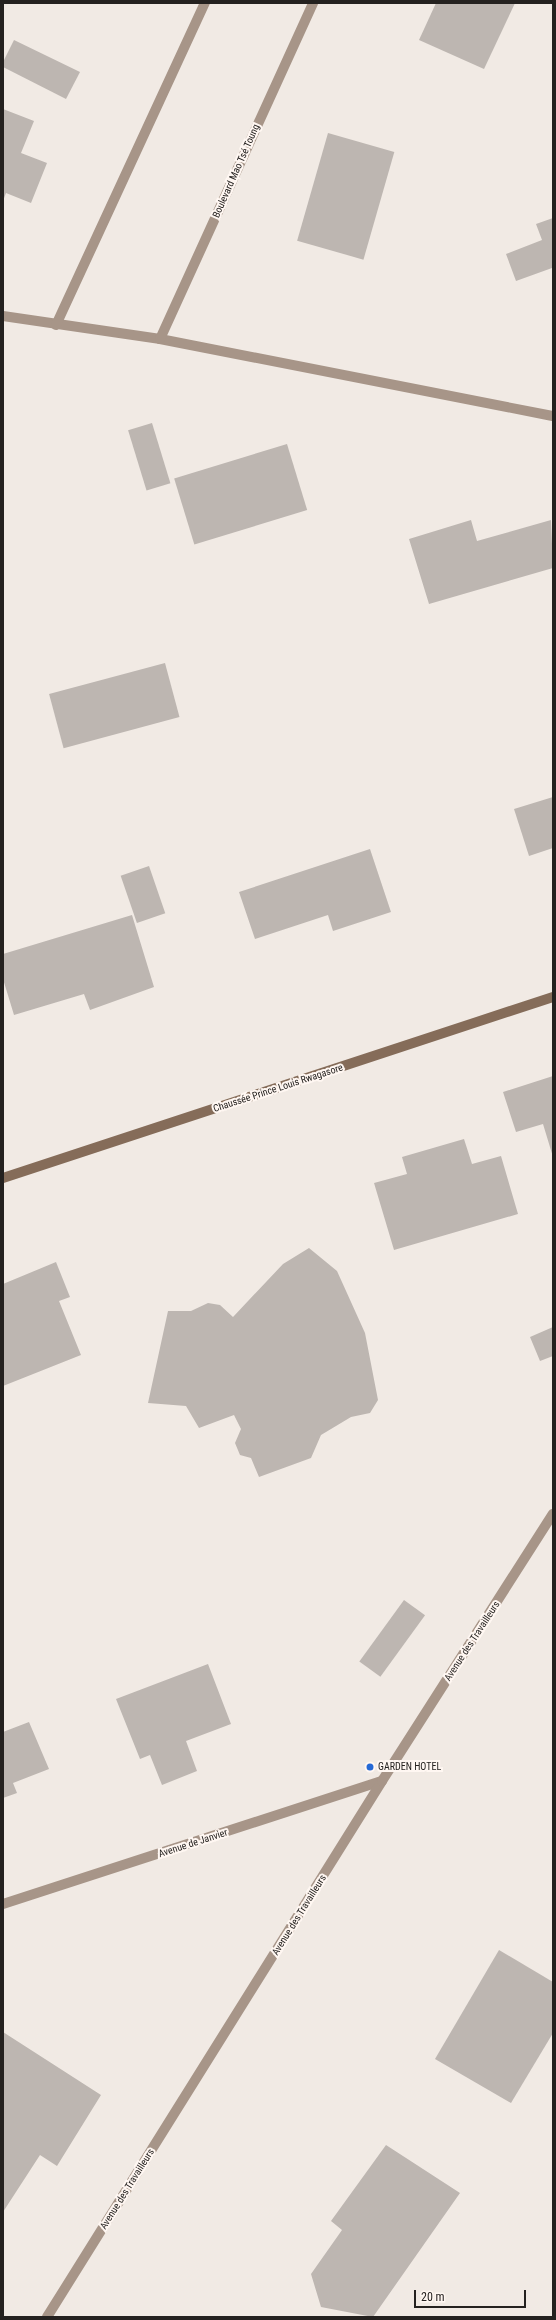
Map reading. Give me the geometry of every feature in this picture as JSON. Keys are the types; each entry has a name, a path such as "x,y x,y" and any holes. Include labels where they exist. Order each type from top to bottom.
{"street":[{"path":"56,325 205,3"},
{"name":"Boulevard Mao Tsé Toung","path":"160,340 313,3"},
{"path":"3,316 160,340 553,416"},
{"name":"Chaussée Prince Louis Rwagasore","path":"3,1178 553,998"},
{"name":"Avenue des Travailleurs","path":"47,2317 382,1781 553,1514"},
{"name":"Avenue de Janvier","path":"3,1904 382,1781"}],"building":[{"path":"436,3 515,3 484,69 419,40"},
{"path":"14,40 80,72 66,99 3,67 3,62"},
{"path":"3,109 34,121 21,153 47,163 31,203 6,193 3,201"},
{"path":"328,133 394,152 363,260 297,241"},
{"path":"553,218 553,270 552,268 516,281 506,254 542,240 536,224"},
{"path":"152,423 170,483 147,491 128,430"},
{"path":"287,444 307,510 194,544 174,478"},
{"path":"471,520 477,541 551,520 553,568 429,604 409,539"},
{"path":"165,663 179,717 64,748 49,694"},
{"path":"553,797 553,848 529,856 514,809"},
{"path":"370,849 391,912 333,931 328,915 255,939 239,892"},
{"path":"149,866 165,913 137,923 121,876"},
{"path":"132,915 154,987 90,1010 84,994 14,1015 3,979 3,954"},
{"path":"553,1076 553,1157 543,1124 516,1132 503,1092"},
{"path":"464,1139 472,1164 501,1156 518,1214 394,1250 374,1183 407,1174 402,1157"},
{"path":"309,1248 337,1271 365,1333 378,1400 370,1413 351,1417 321,1435 311,1458 259,1477 251,1458 240,1455 235,1443 241,1429 234,1415 199,1428 186,1406 148,1403 168,1311 191,1311 208,1303 220,1305 233,1317 283,1264"},
{"path":"56,1262 70,1297 59,1301 81,1355 3,1386 3,1284"},
{"path":"553,1327 553,1356 540,1361 530,1337"},
{"path":"404,1600 425,1615 380,1677 359,1661"},
{"path":"208,1664 231,1724 186,1741 197,1771 162,1785 150,1755 140,1759 116,1699"},
{"path":"29,1722 49,1769 13,1783 17,1793 3,1798 3,1732"},
{"path":"499,1950 553,1982 553,2033 511,2103 435,2059"},
{"path":"3,2032 101,2095 57,2166 40,2155 3,2212"},
{"path":"386,2145 460,2193 373,2317 321,2307 311,2274 342,2230 331,2221"}],"place":[{"name":"GARDEN HOTEL","path":"370,1767"}]}
